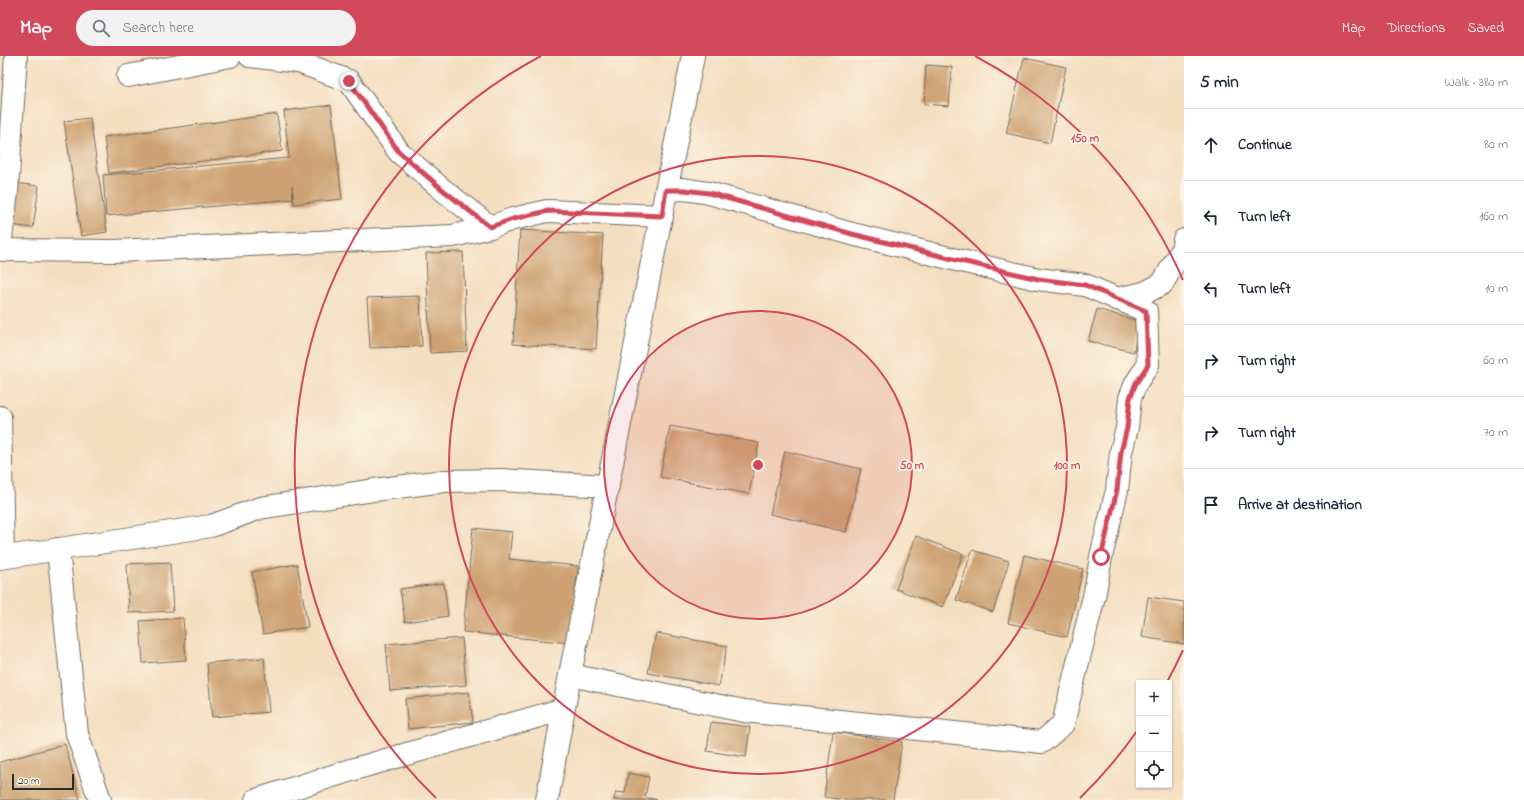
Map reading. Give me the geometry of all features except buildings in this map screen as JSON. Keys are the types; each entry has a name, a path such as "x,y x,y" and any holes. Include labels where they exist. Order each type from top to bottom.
{"street":[{"path":"0,246 16,56"},
{"path":"128,76 230,56"},
{"path":"250,56 299,62 349,81 399,152 443,190 490,227"},
{"path":"547,800 570,675 693,56"},
{"path":"570,675 744,711 1042,742 1063,724 1095,592 1101,557 1117,490 1121,452 1127,428 1130,398 1136,383 1148,365 1146,311 1085,285 1038,279 957,260 852,234 709,193 684,190 666,190"},
{"path":"0,250 114,251 453,236 548,211 662,216"},
{"path":"1116,299 1144,293 1162,284 1182,250 1184,240"},
{"path":"0,417 1,558 211,526 260,508 374,490 444,481 500,480 608,486"},
{"path":"58,549 77,734 100,800"},
{"path":"256,800 358,768 564,709"}],"route":[{"path":"349,81 399,152 443,190 490,227 513,219 548,211 662,216 666,190 684,190 709,193 852,234 957,260 1038,279 1085,285 1146,311 1148,365 1136,383 1130,398 1127,428 1121,452 1117,490 1101,557"}]}
